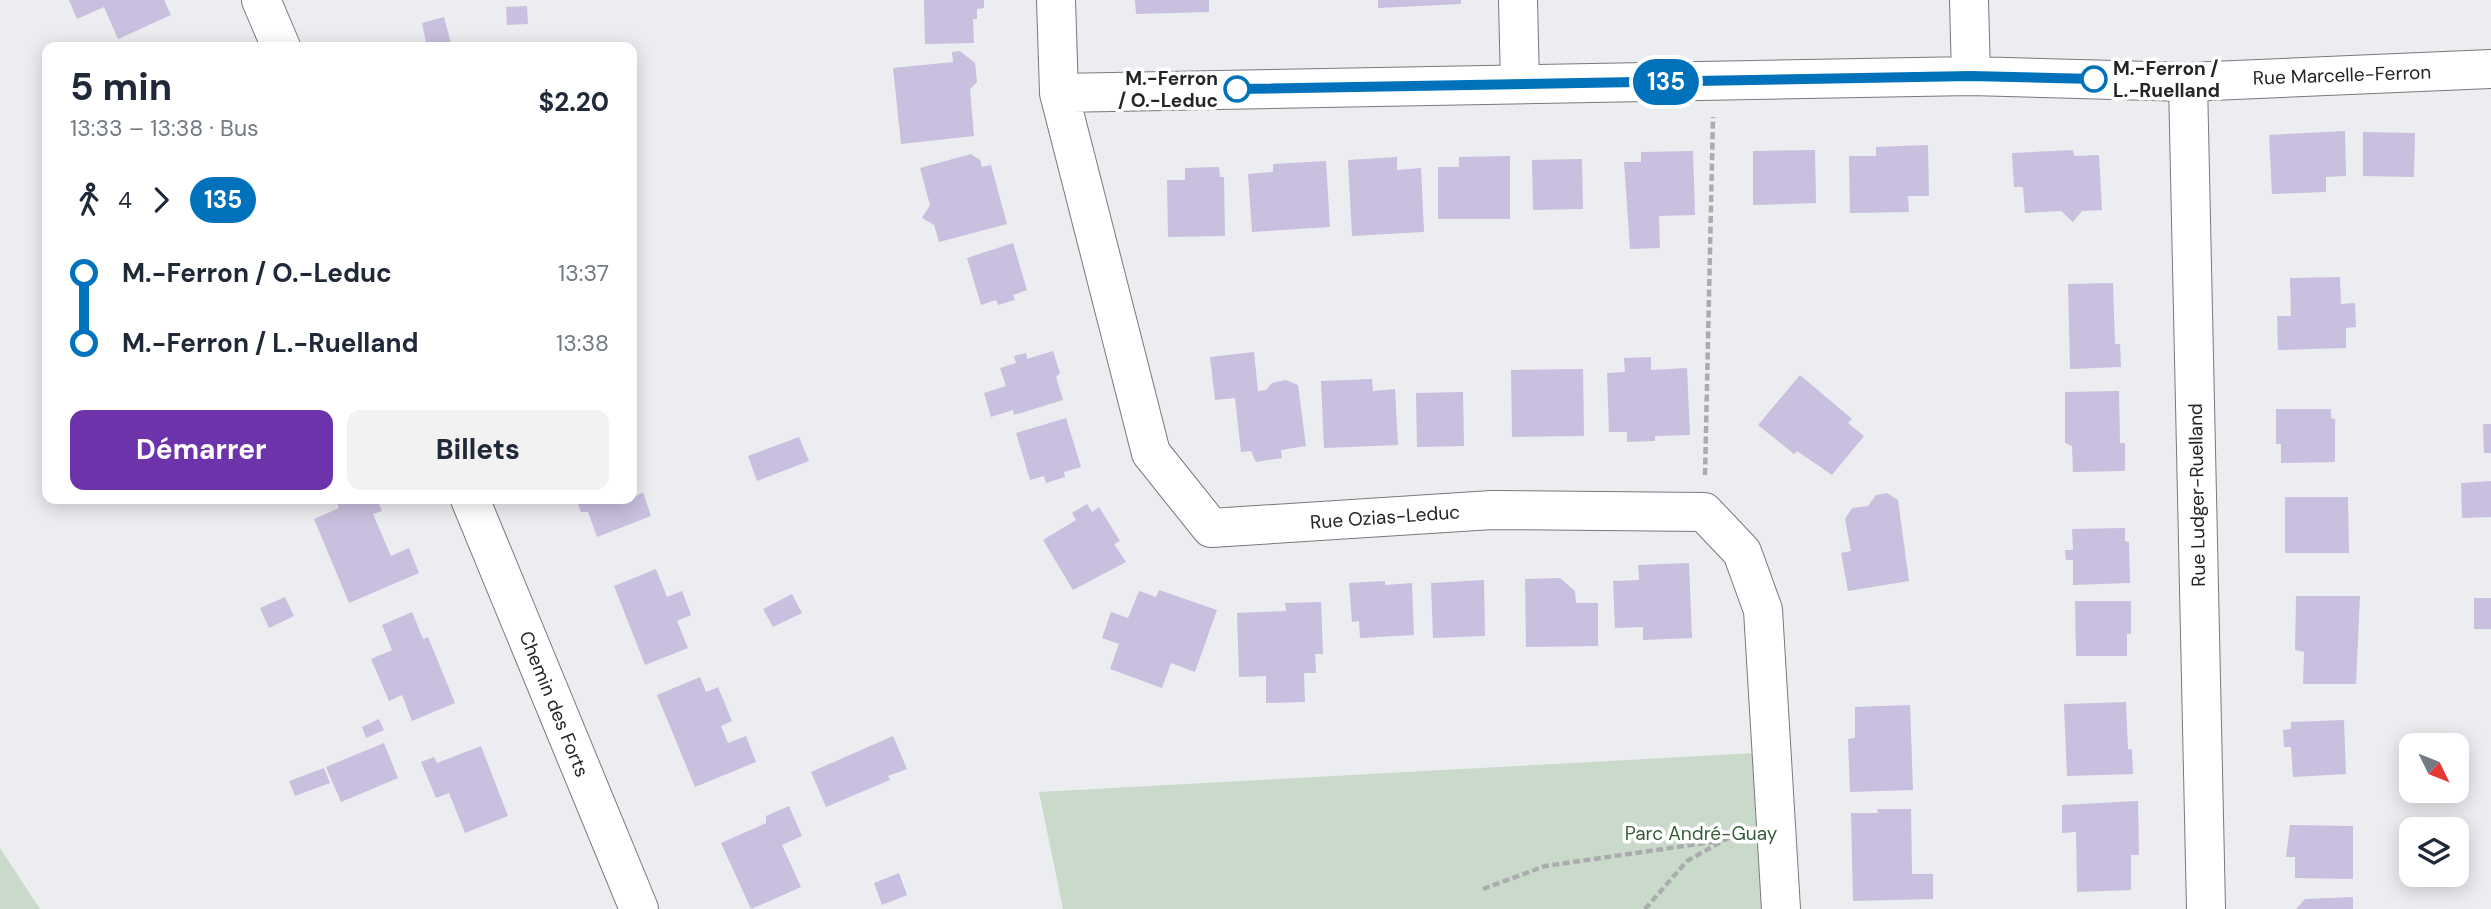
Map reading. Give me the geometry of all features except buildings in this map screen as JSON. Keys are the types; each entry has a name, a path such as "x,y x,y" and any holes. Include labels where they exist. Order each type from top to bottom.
{"street":[{"path":"261,0 279,42"},
{"name":"Rue Ozias-Leduc","path":"1056,0 1059,93 1151,453 1210,527 1492,510 1704,512"},
{"path":"1518,0 1520,84"},
{"path":"1969,0 1971,76"},
{"name":"Rue Marcelle-Ferron","path":"1059,93 1971,76 2188,82 2491,69"},
{"name":"Rue Ludger-Ruelland","path":"2188,82 2206,909"},
{"name":"Chemin des Forts","path":"472,504 639,909"},
{"path":"1704,512 1742,552 1763,610 1781,909"}],"path":[{"path":"1704,512 1714,81"},
{"path":"1645,909 1687,861 1719,841 1777,816"},
{"path":"1483,889 1545,866 1719,841"}],"green space":[{"name":"Parc André-Guay","path":"1774,752 1781,909 1063,909 1039,792"},
{"path":"0,848 40,909 0,909"}],"bus line":[{"name":"135","path":"1237,89 1971,76 2094,79"}],"place":[{"name":"M.-Ferron / L.-Ruelland","path":"2094,79"},
{"name":"M.-Ferron / O.-Leduc","path":"1237,89"}]}
